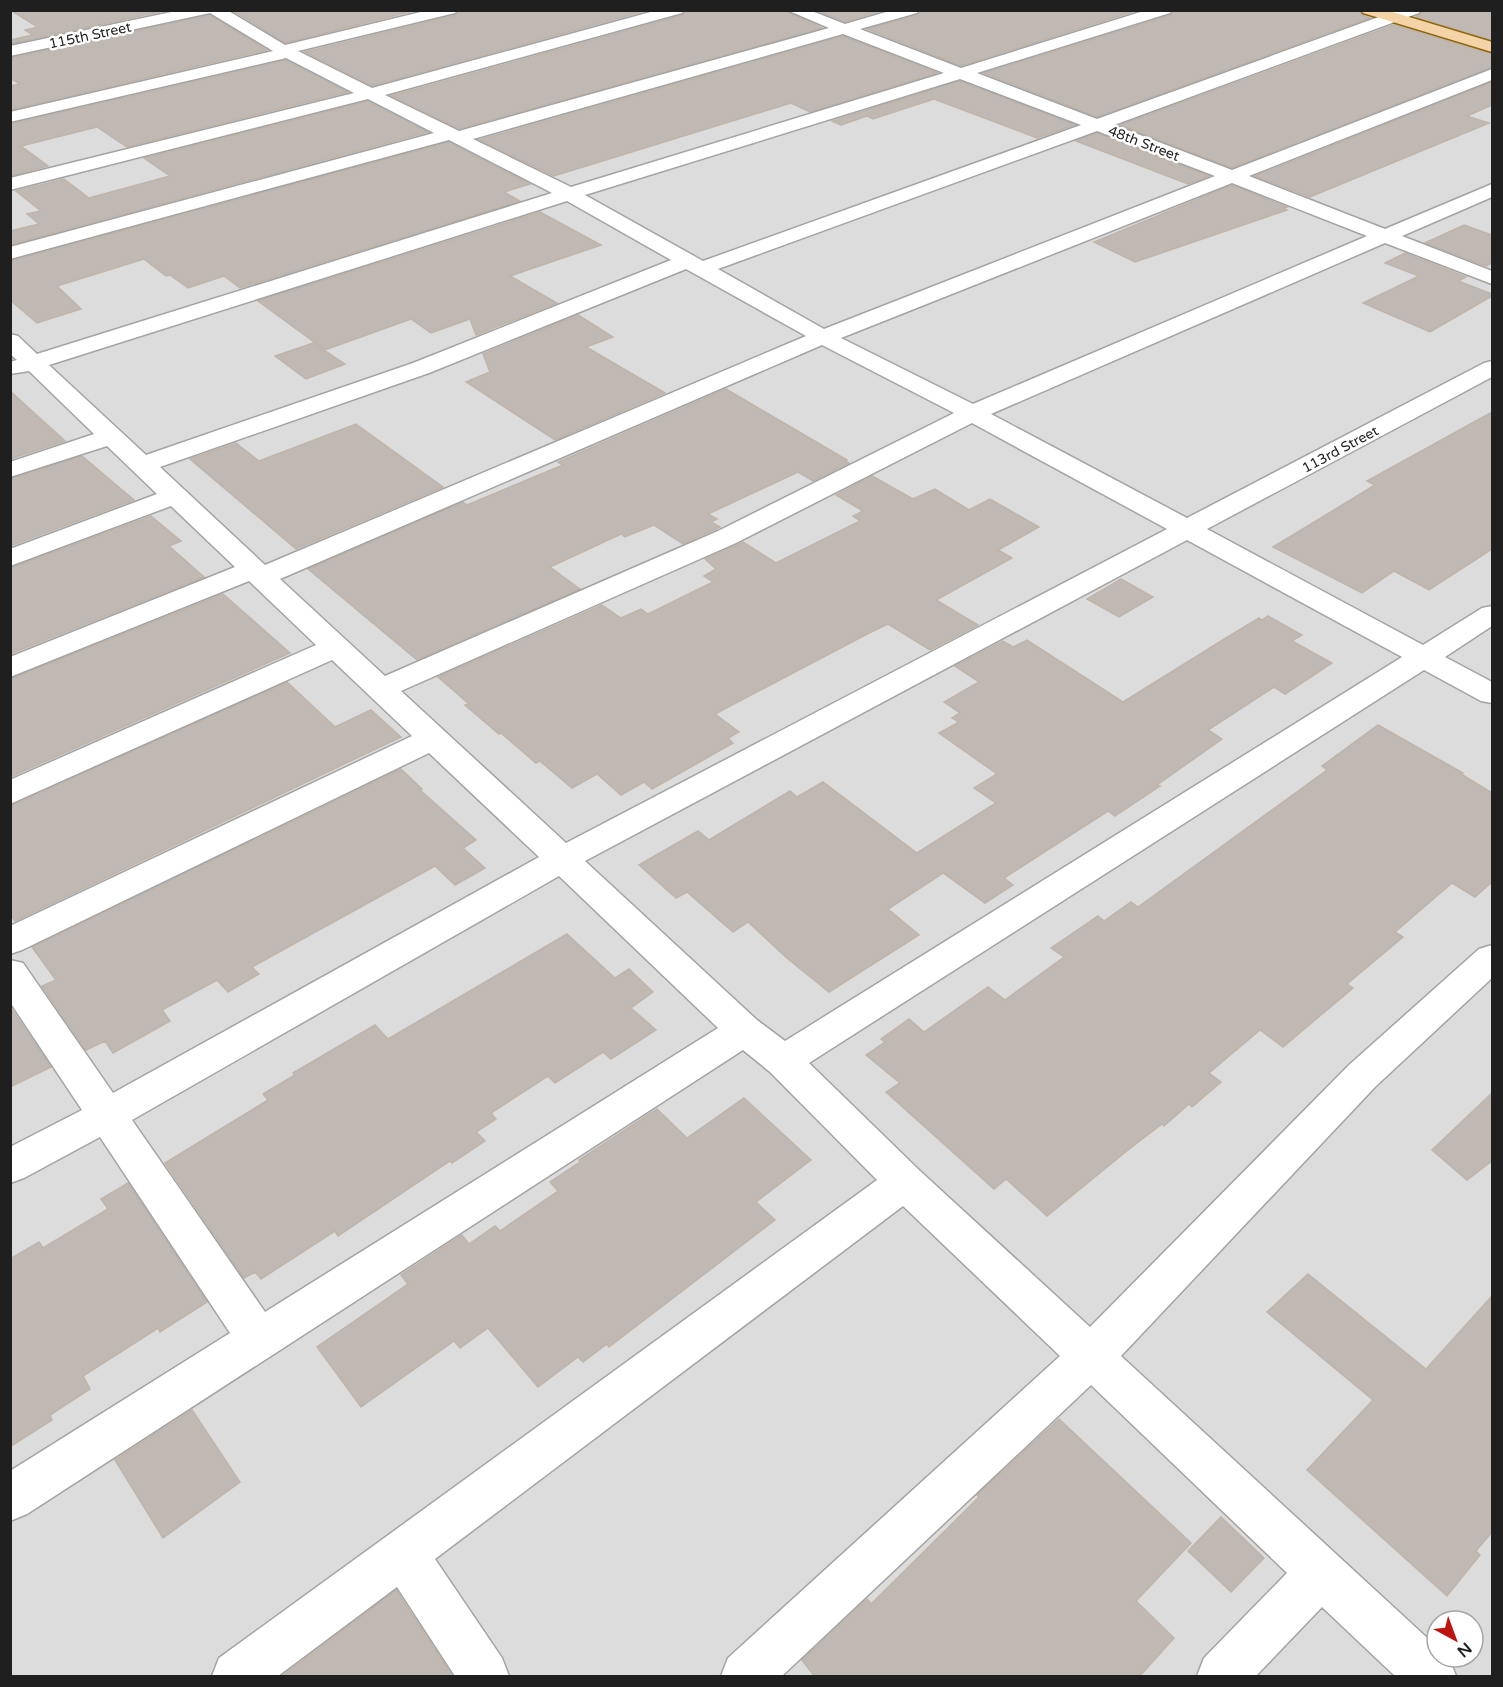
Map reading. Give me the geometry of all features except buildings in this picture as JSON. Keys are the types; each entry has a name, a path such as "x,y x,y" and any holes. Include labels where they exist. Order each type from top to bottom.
{"main road":[{"path":"1368,10 1492,48"}],"street":[{"name":"115th Street","path":"10,51 205,10"},
{"path":"215,10 286,51 569,194 823,337 972,413 1492,694"},
{"path":"10,117 450,10"},
{"path":"10,184 373,93 677,10"},
{"name":"48th Street","path":"794,10 1232,176 1492,278"},
{"path":"10,253 456,135 912,10"},
{"path":"142,465 421,368 694,265 1100,126 1414,10"},
{"path":"18,358 962,74 1170,16"},
{"path":"10,668 258,573 823,337 1492,74"},
{"path":"382,688 727,537 972,413 1492,190"},
{"path":"18,358 111,436 744,1030 783,1061 905,1182 1431,1677"},
{"name":"113rd Street","path":"10,1166 107,1115 562,859 1492,368"},
{"path":"10,470 111,436"},
{"path":"10,558 175,496"},
{"path":"783,1061 1492,614"},
{"path":"10,793 336,647"},
{"path":"10,941 434,738"},
{"path":"746,1677 1091,1356 1362,1076 1492,958"},
{"path":"10,973 259,1339"},
{"path":"10,1498 744,1030"},
{"path":"237,1677 905,1182"},
{"path":"403,1554 483,1677"},
{"path":"1222,1677 1322,1572"}],"shaded area":[{"path":"11,11 1492,11 1492,1676 11,1676"}]}
